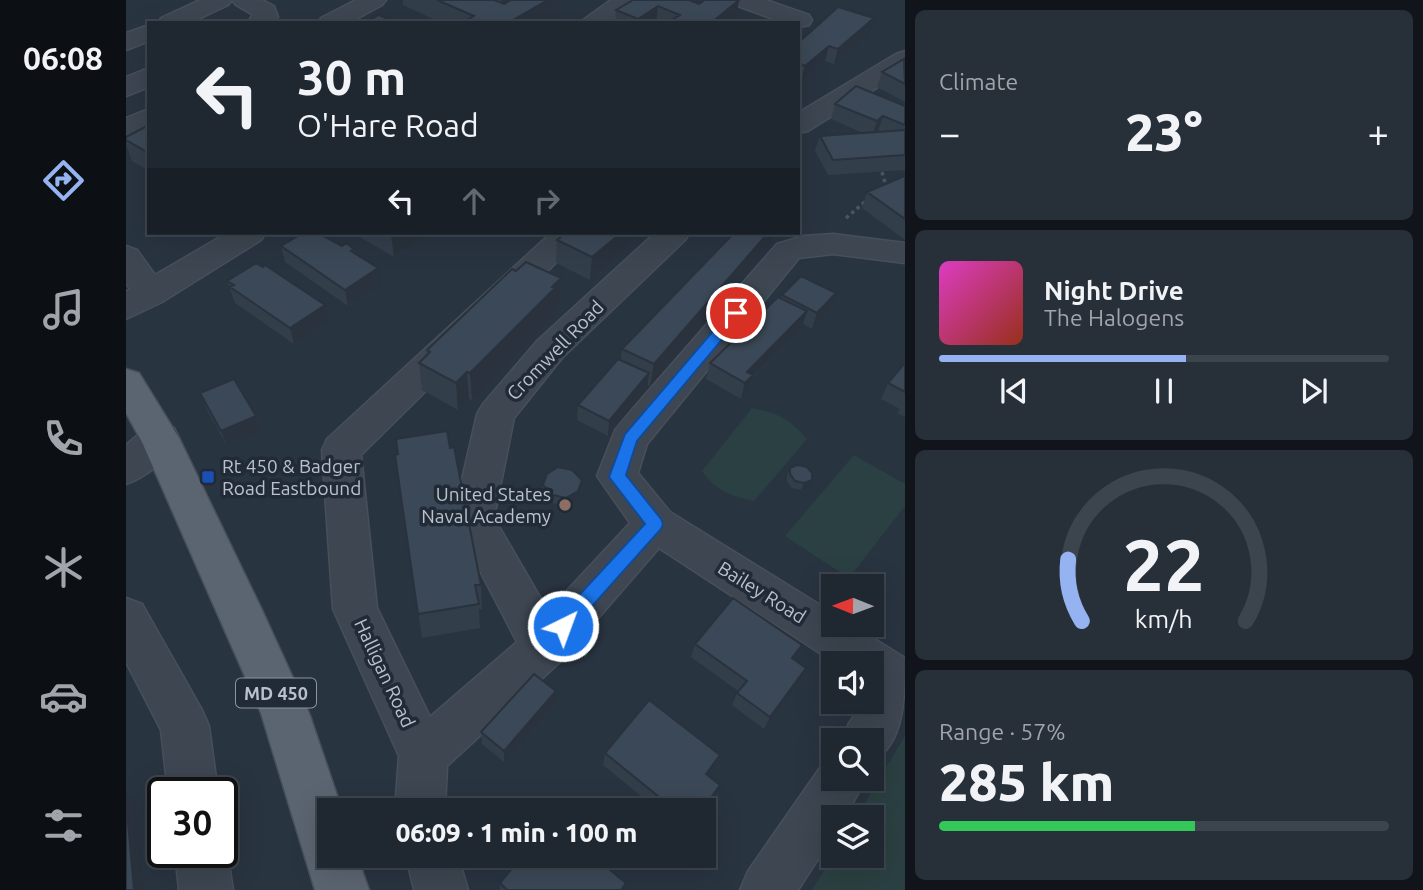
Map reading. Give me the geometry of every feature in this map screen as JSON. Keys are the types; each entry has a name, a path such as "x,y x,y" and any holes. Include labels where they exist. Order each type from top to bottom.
{"main road":[{"name":"MD 450","path":"126,382 160,438 201,521 285,713 317,812"},
{"path":"335,868 342,890"}],"street":[{"path":"174,21 220,0"},
{"path":"244,0 265,11 266,18 262,21"},
{"path":"334,21 374,0"},
{"path":"594,21 628,0"},
{"path":"743,0 804,17"},
{"path":"126,42 147,33"},
{"path":"800,124 905,59"},
{"path":"126,88 147,77"},
{"path":"126,129 147,118"},
{"path":"126,257 138,301 247,235"},
{"name":"Halligan Road","path":"421,798 423,755 355,608 341,450 568,235"},
{"name":"Cromwell Road","path":"544,647 474,519 495,414 550,349 672,235"},
{"name":"Bailey Road","path":"905,253 878,252 829,242 808,243 788,251 630,438 617,477 655,524 905,682"},
{"path":"126,468 160,438"},
{"path":"423,755 544,647 655,524"},
{"path":"126,618 185,726 191,777"},
{"path":"874,728 905,682"},
{"path":"766,890 833,791"},
{"path":"203,868 206,890"},
{"path":"435,868 441,890"}],"path":[{"path":"883,172 886,186"}],"green space":[{"path":"752,408 783,418 807,439 754,501 725,492 702,471"},
{"path":"854,455 905,484 905,506 852,574 843,574 785,536"},
{"path":"905,736 905,890 812,890 826,868 884,868 884,805 863,805 872,791 884,791 884,771"}],"building":[{"path":"437,0 494,0 504,4 511,0 548,0 511,21 465,21 474,16"},
{"path":"633,0 689,0 699,4 705,0 739,0 713,21 670,21 680,15 658,6 638,19 616,10"},
{"path":"838,7 874,18 838,49 829,46 805,66 800,64 800,41"},
{"path":"379,15 392,21 368,21"},
{"path":"904,59 905,84 882,72"},
{"path":"856,86 905,106 905,125 883,116 877,121 835,104"},
{"path":"147,126 147,152 126,140 126,137"},
{"path":"905,130 905,155 833,160 820,136"},
{"path":"905,176 905,219 867,192"},
{"path":"300,235 322,235 342,246 346,243 354,249 351,251 378,268 345,290 281,246"},
{"path":"563,235 619,235 592,257 557,240"},
{"path":"732,235 766,235 654,364 622,349"},
{"path":"526,262 561,278 552,287 555,288 470,373 467,372 456,383 419,363 430,352 427,350 512,269 516,271"},
{"path":"256,263 263,267 265,265 325,305 290,328 230,287 234,285 227,281"},
{"path":"801,276 836,293 817,313 782,295"},
{"path":"778,297 807,311 747,372 753,375 745,383 710,363"},
{"path":"618,359 649,373 609,421 578,405"},
{"path":"905,363 905,392 888,383"},
{"path":"234,379 256,416 221,431 200,393"},
{"path":"447,431 450,448 454,447 481,585 475,585 479,604 418,614 395,455 398,454 396,439"},
{"path":"797,465 807,467 812,473 812,480 804,483 795,481 790,474 790,468"},
{"path":"558,467 572,470 582,480 578,491 566,498 553,495 543,485 547,474"},
{"path":"733,598 802,645 792,658 806,668 770,717 737,693 747,681 695,644"},
{"path":"534,674 556,691 504,751 481,732"},
{"path":"649,700 720,755 706,774 720,785 711,798 658,798 605,753"},
{"path":"126,800 134,890 126,890"},
{"path":"512,868 608,868 626,883 621,890 507,890 500,883"}],"place":[{"name":"Rt 450 & Badger Road Eastbound","path":"208,477"},
{"name":"United States Naval Academy","path":"565,505"}],"route":[{"path":"563,626 655,524 617,477 630,438 736,313"}]}
